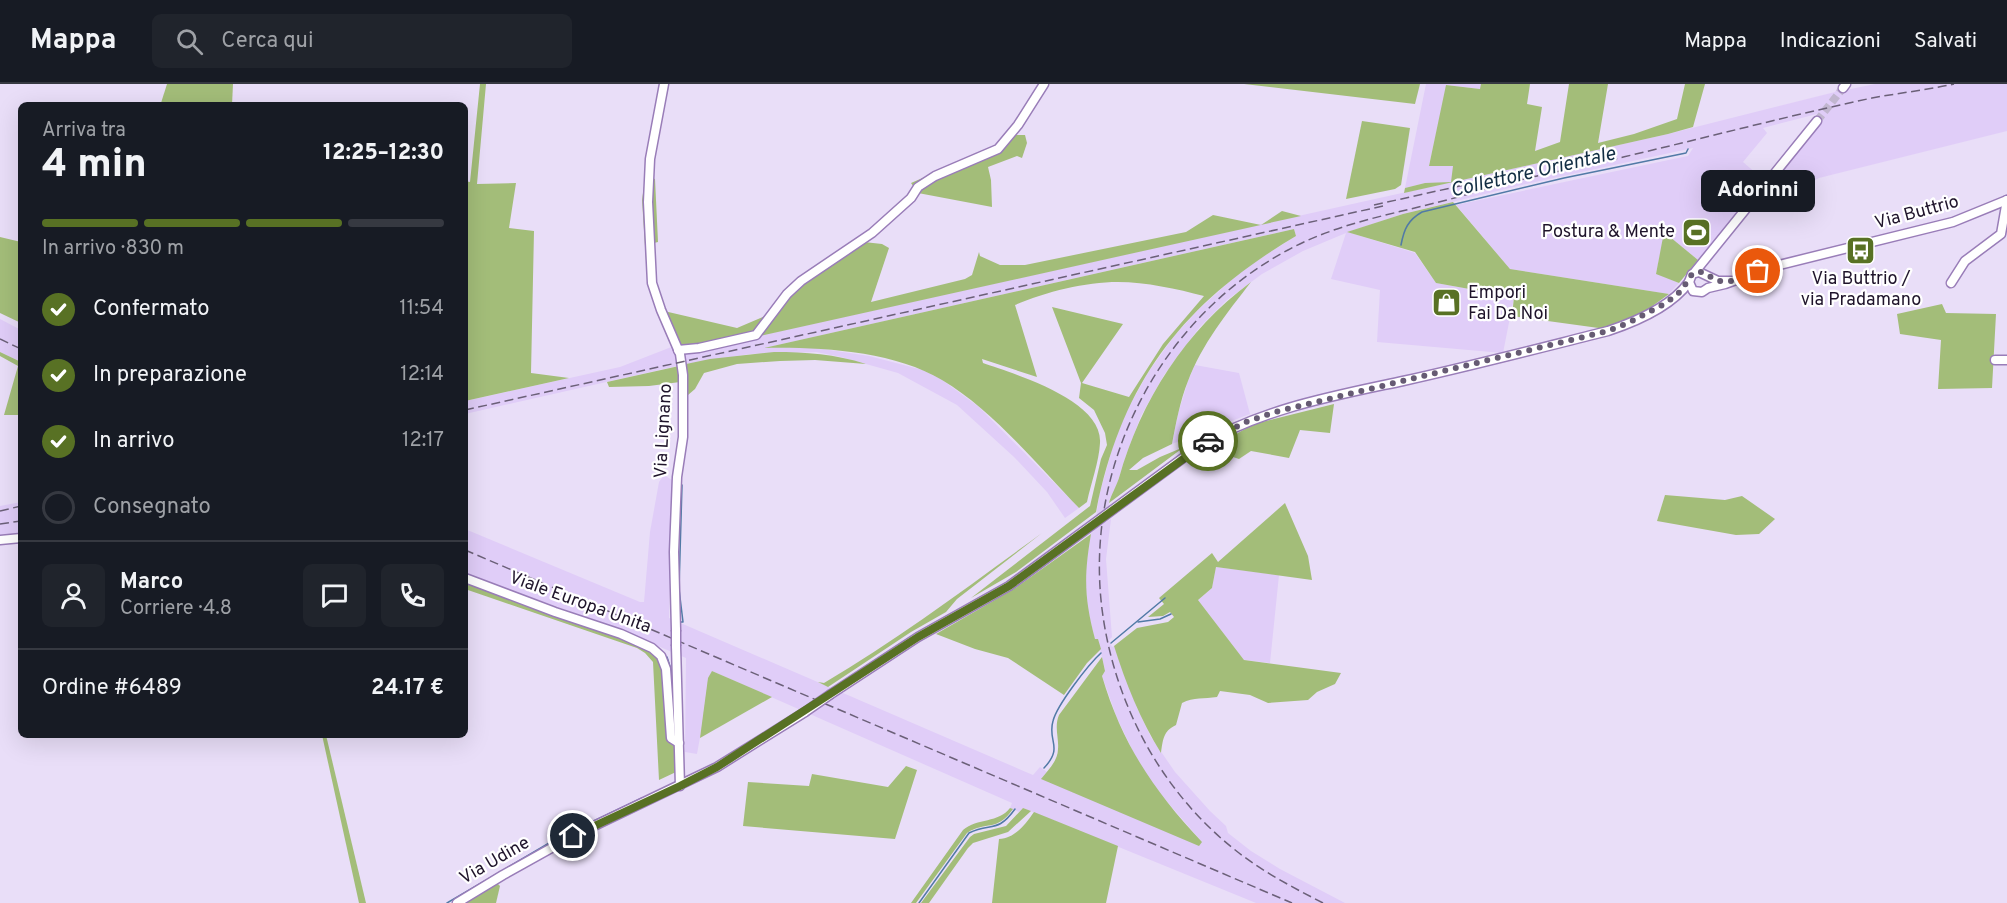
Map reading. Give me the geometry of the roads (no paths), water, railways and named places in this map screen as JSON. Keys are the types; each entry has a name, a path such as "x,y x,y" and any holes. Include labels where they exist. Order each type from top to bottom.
{"street":[{"name":"Via Lignano","path":"664,84 650,159 648,202 651,271 656,297 682,362 683,450 677,477 674,552 680,786"},
{"path":"678,350 756,335 801,281 872,233 911,198 918,187 934,176 998,149 1018,125 1044,84"},
{"name":"Via Buttrio","path":"1667,302 1689,282 1712,250 1817,121"},
{"name":"Via Buttrio","path":"680,786 717,767 918,637 1009,586 1211,439 1246,422 1275,412 1608,331 1686,294 1705,291 1708,288 1775,266 1953,222 2007,200"},
{"name":"Via Buttrio","path":"1951,283 1965,261 2001,234 2007,200"},
{"path":"1708,288 1710,282 1706,262 1712,250"},
{"path":"1694,273 1702,272 1718,281 1731,281"},
{"path":"1689,282 1691,289 1697,293"},
{"path":"1995,360 2007,360"},
{"path":"0,540 18,538"},
{"name":"Viale Europa Unita","path":"468,579 621,634 652,648 661,656 666,669 671,738 679,742"},
{"name":"Via Udine","path":"457,903 573,836 680,786"}],"waterway":[{"name":"Collettore Orientale","path":"1401,245 1407,226 1422,212 1564,178 1686,153 1688,149"},
{"path":"680,622 683,622 679,589 682,485"},
{"name":"Collettore Orientale","path":"1111,643 1165,598"},
{"path":"1138,622 1160,619 1171,614"},
{"name":"Collettore Orientale","path":"1044,768 1053,755 1052,728 1060,705 1101,653"},
{"path":"667,657 672,673 674,721"},
{"path":"675,747 675,764"},
{"path":"447,903 556,839 642,798"},
{"name":"Collettore Orientale","path":"919,903 969,833 998,825 1015,809"}],"tunnel":[{"path":"1817,121 1843,88"}],"railway":[{"path":"1323,903 1280,880 1239,853 1211,829 1187,803 1165,775 1130,712 1108,644 1102,609 1100,555 1105,502 1119,450 1140,401 1168,356 1202,315 1243,279 1288,250 1325,233 1522,179 1872,98 1954,84"},
{"path":"1374,205 1509,175"},
{"path":"468,409 1383,206"},
{"path":"0,339 18,348"},
{"path":"0,511 18,507"},
{"path":"0,524 18,521"},
{"path":"468,551 1292,903"}],"place":[{"name":"Postura & Mente","path":"1696,232"},
{"name":"Via Buttrio / via Pradamano","path":"1861,250"},
{"name":"Adorinni","path":"1758,271"},
{"name":"Empori Fai Da Noi","path":"1447,303"}]}
